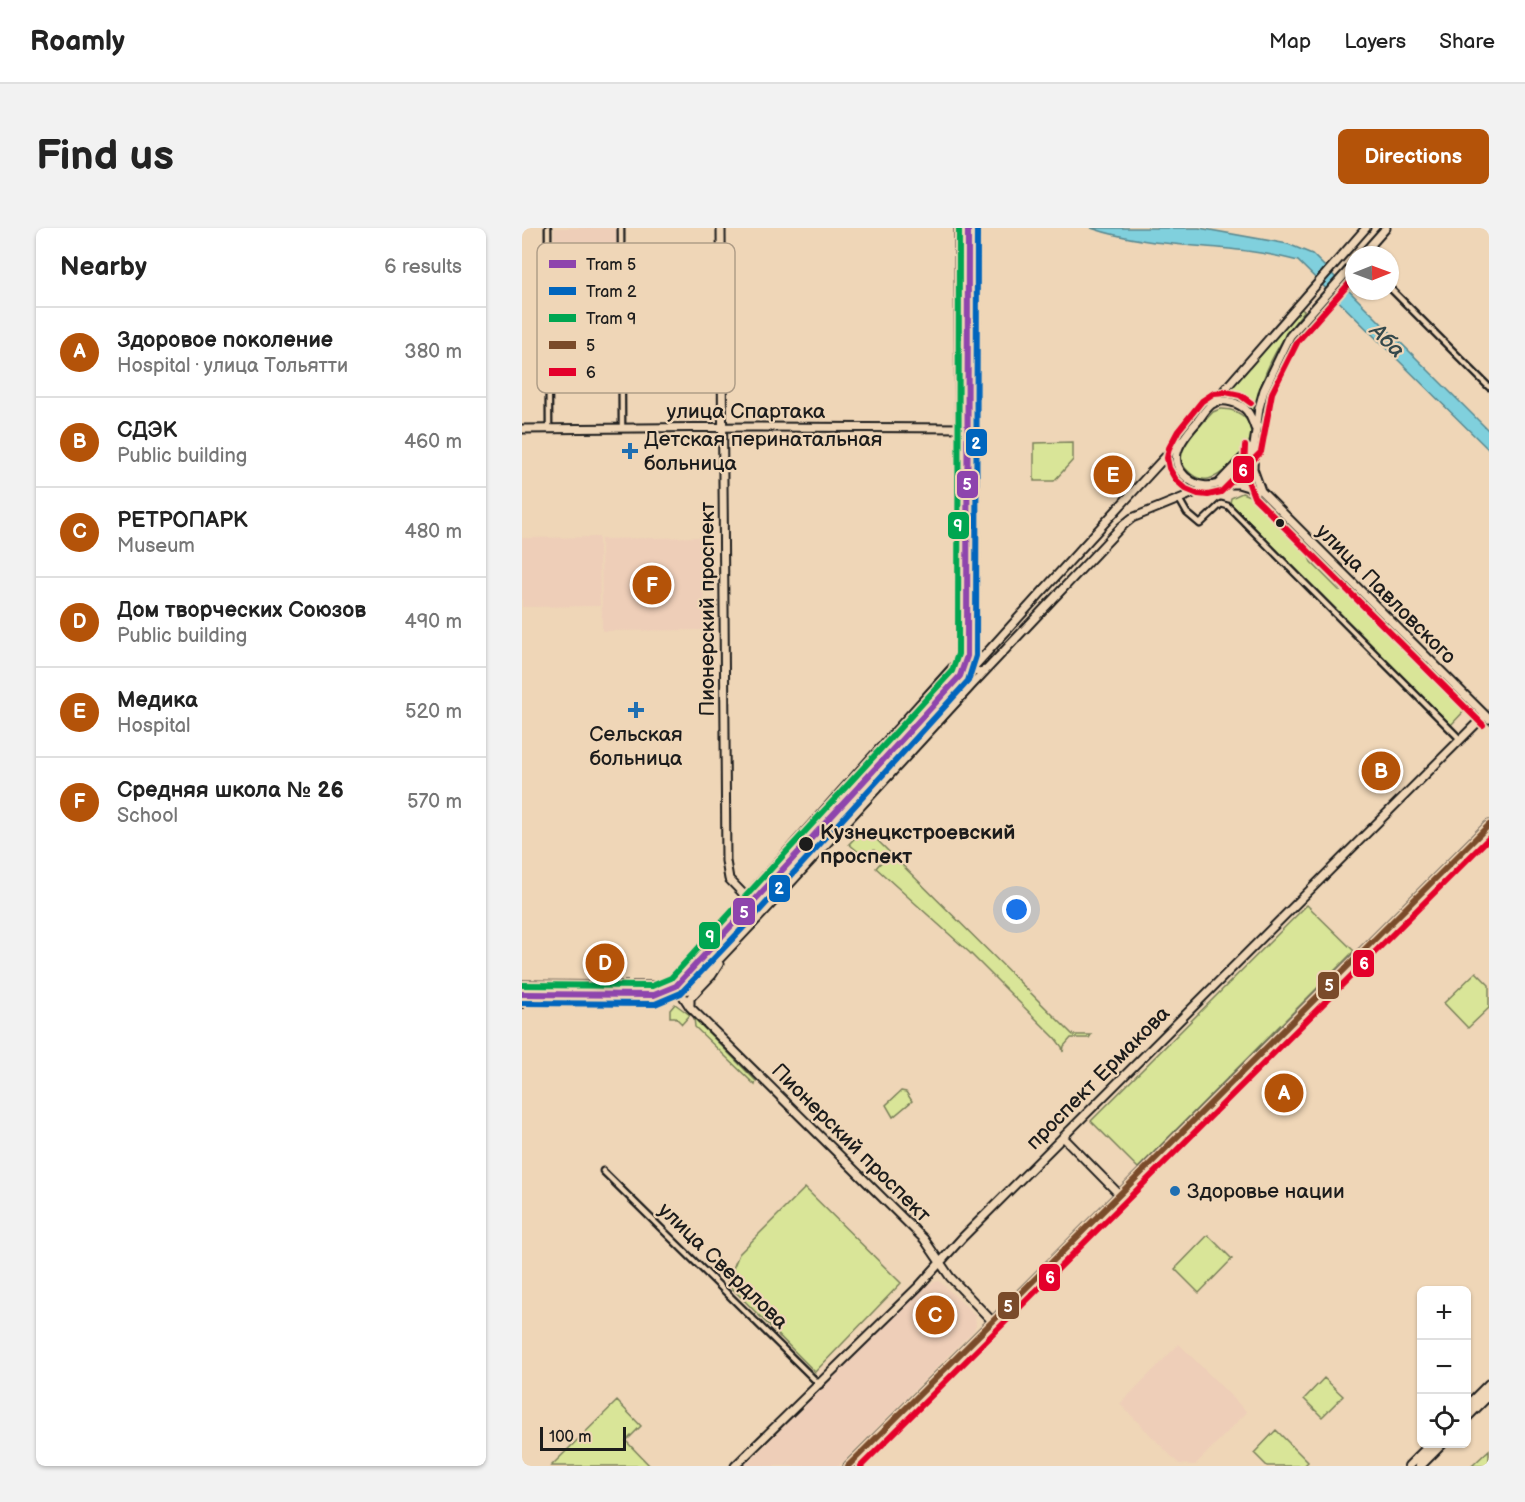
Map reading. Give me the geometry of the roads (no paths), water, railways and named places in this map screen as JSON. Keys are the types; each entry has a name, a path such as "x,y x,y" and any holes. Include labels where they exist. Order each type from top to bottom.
{"main road":[{"name":"Пионерский проспект","path":"721,228 721,243"},
{"path":"959,228 960,646 965,659 973,668 980,672 988,668"},
{"path":"972,228 972,685"},
{"path":"681,993 688,980 973,668 993,643 1179,442 1366,228"},
{"path":"1370,246 1386,228"},
{"path":"1260,491 1253,469 1255,428 1264,390 1295,330 1345,274"},
{"name":"Пионерский проспект","path":"723,393 726,871 729,879 763,913"},
{"path":"1212,404 1222,401 1238,405 1246,410 1255,428"},
{"name":"улица Спартака","path":"522,429 971,428"},
{"path":"1179,442 1176,457 1181,472 1194,483 1238,484 1260,491"},
{"path":"663,998 691,988 729,949 902,760 1121,527 1132,518 1214,485 1254,446"},
{"name":"улица Павловского","path":"1260,491 1487,717"},
{"path":"973,641 977,647 982,649 993,643"},
{"path":"962,678 965,659"},
{"name":"проспект Ермакова","path":"735,1466 919,1286 1241,957 1487,717"},
{"path":"848,1466 1489,825"},
{"path":"690,1007 690,998 712,975 729,949"},
{"path":"522,985 661,986 688,980"},
{"path":"661,986 681,993"},
{"name":"Пионерский проспект","path":"681,993 690,1007 924,1239 958,1287 992,1321"},
{"path":"523,1001 663,998 679,1000 690,1007"},
{"path":"1063,1137 1119,1194"},
{"path":"1471,1403 1489,1384"},
{"path":"1471,1414 1489,1395"},
{"path":"1409,1466 1426,1448"},
{"path":"1420,1466 1437,1448"}],"street":[{"path":"548,228 548,243"},
{"path":"621,228 621,243"},
{"path":"1399,297 1489,387"},
{"path":"549,393 549,429"},
{"path":"622,393 622,427"},
{"path":"1179,499 1187,513 1200,524 1221,504 1228,506 1462,740"},
{"path":"745,897 956,662 960,646"},
{"path":"895,753 902,760"},
{"name":"улица Свердлова","path":"603,1171 820,1385"}],"water":[{"name":"Аба","path":"1091,228 1199,228 1288,244 1312,254 1345,287 1345,300 1358,300 1489,431 1489,450 1298,261 1247,251 1168,244"}],"tram line":[{"name":"9","path":"522,985 652,986 671,978 952,671 958,654 959,228"},
{"name":"5","path":"522,994 654,995 676,986 960,676 967,656 968,228"},
{"name":"2","path":"522,1003 655,1004 681,993 759,911 968,681 976,656 977,228"}],"place":[{"name":"Детская перинатальная больница","path":"630,451"},
{"name":"Медика","path":"1113,475"},
{"name":"Средняя школа № 26","path":"652,585"},
{"name":"Сельская больница","path":"636,710"},
{"name":"СДЭК","path":"1381,771"},
{"name":"Кузнецкстроевский проспект","path":"806,844"},
{"name":"Дом творческих Союзов","path":"605,963"},
{"name":"Здоровое поколение","path":"1284,1093"},
{"name":"Здоровье нации","path":"1175,1191"},
{"name":"РЕТРОПАРК","path":"935,1315"}]}
